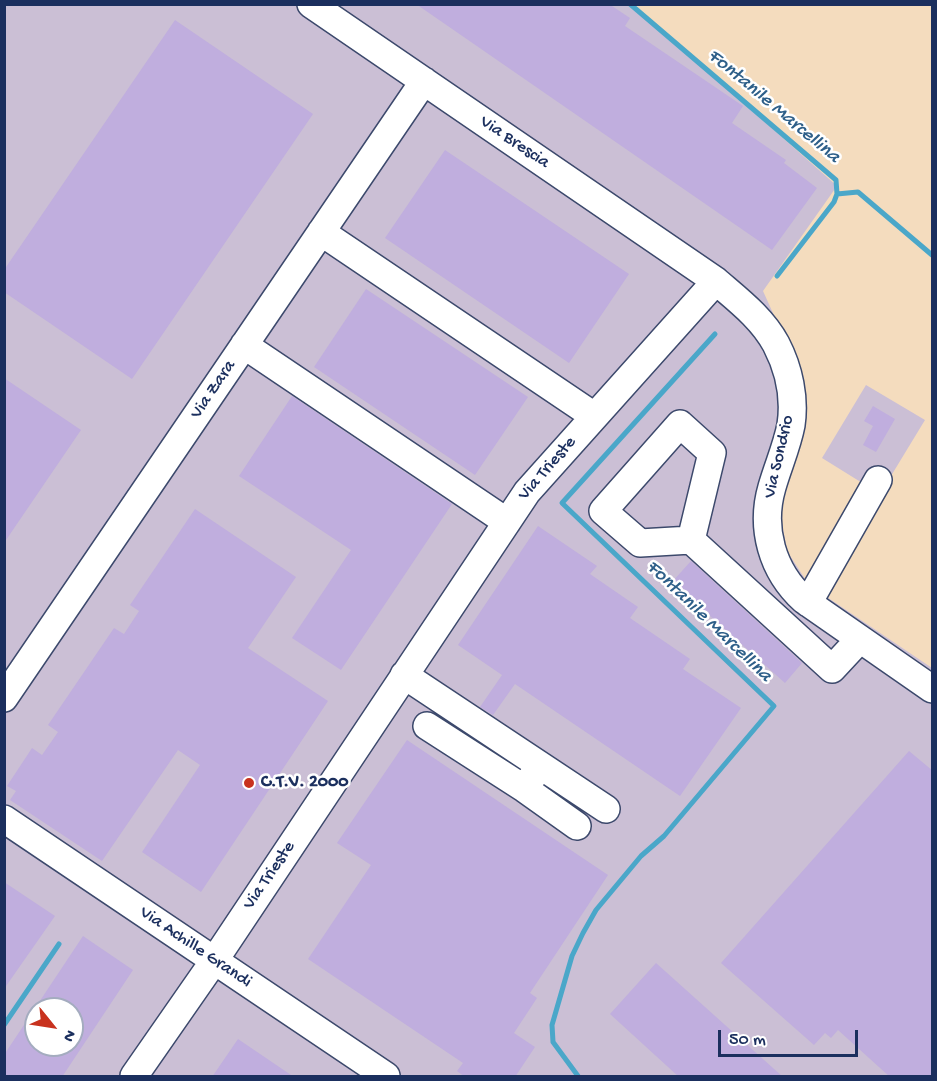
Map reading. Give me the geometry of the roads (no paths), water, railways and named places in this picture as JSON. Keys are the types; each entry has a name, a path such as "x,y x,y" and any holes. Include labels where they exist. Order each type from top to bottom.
{"street":[{"name":"Via Brescia","path":"311,4 716,281"},
{"name":"Via Zara","path":"4,698 424,81"},
{"path":"321,232 594,416"},
{"name":"Via Trieste","path":"134,1077 527,492 716,281"},
{"name":"Via Sondrio","path":"716,281 766,328 779,350 788,375 792,418 769,501 767,526 772,552 780,570 790,586 808,603 933,689"},
{"path":"244,345 507,522"},
{"path":"691,540 712,453 680,424 603,511 640,543 691,540 832,669 859,640"},
{"path":"808,603 878,480"},
{"path":"404,675 606,809"},
{"path":"427,726 525,789 577,826"},
{"path":"525,789 540,765"},
{"name":"Via Achille Grandi","path":"4,819 386,1077"}],"waterway":[{"name":"Fontanile Marcellina","path":"630,4 836,180 837,194 834,202 777,276"},
{"path":"837,194 858,192 932,255"},
{"name":"Fontanile Marcellina","path":"578,1076 553,1042 552,1025 572,956 583,933 596,910 641,856 664,836 774,706 562,503 715,334"},
{"path":"4,1025 59,944"}],"place":[{"name":"C.T.V. 2000","path":"249,783"}]}
